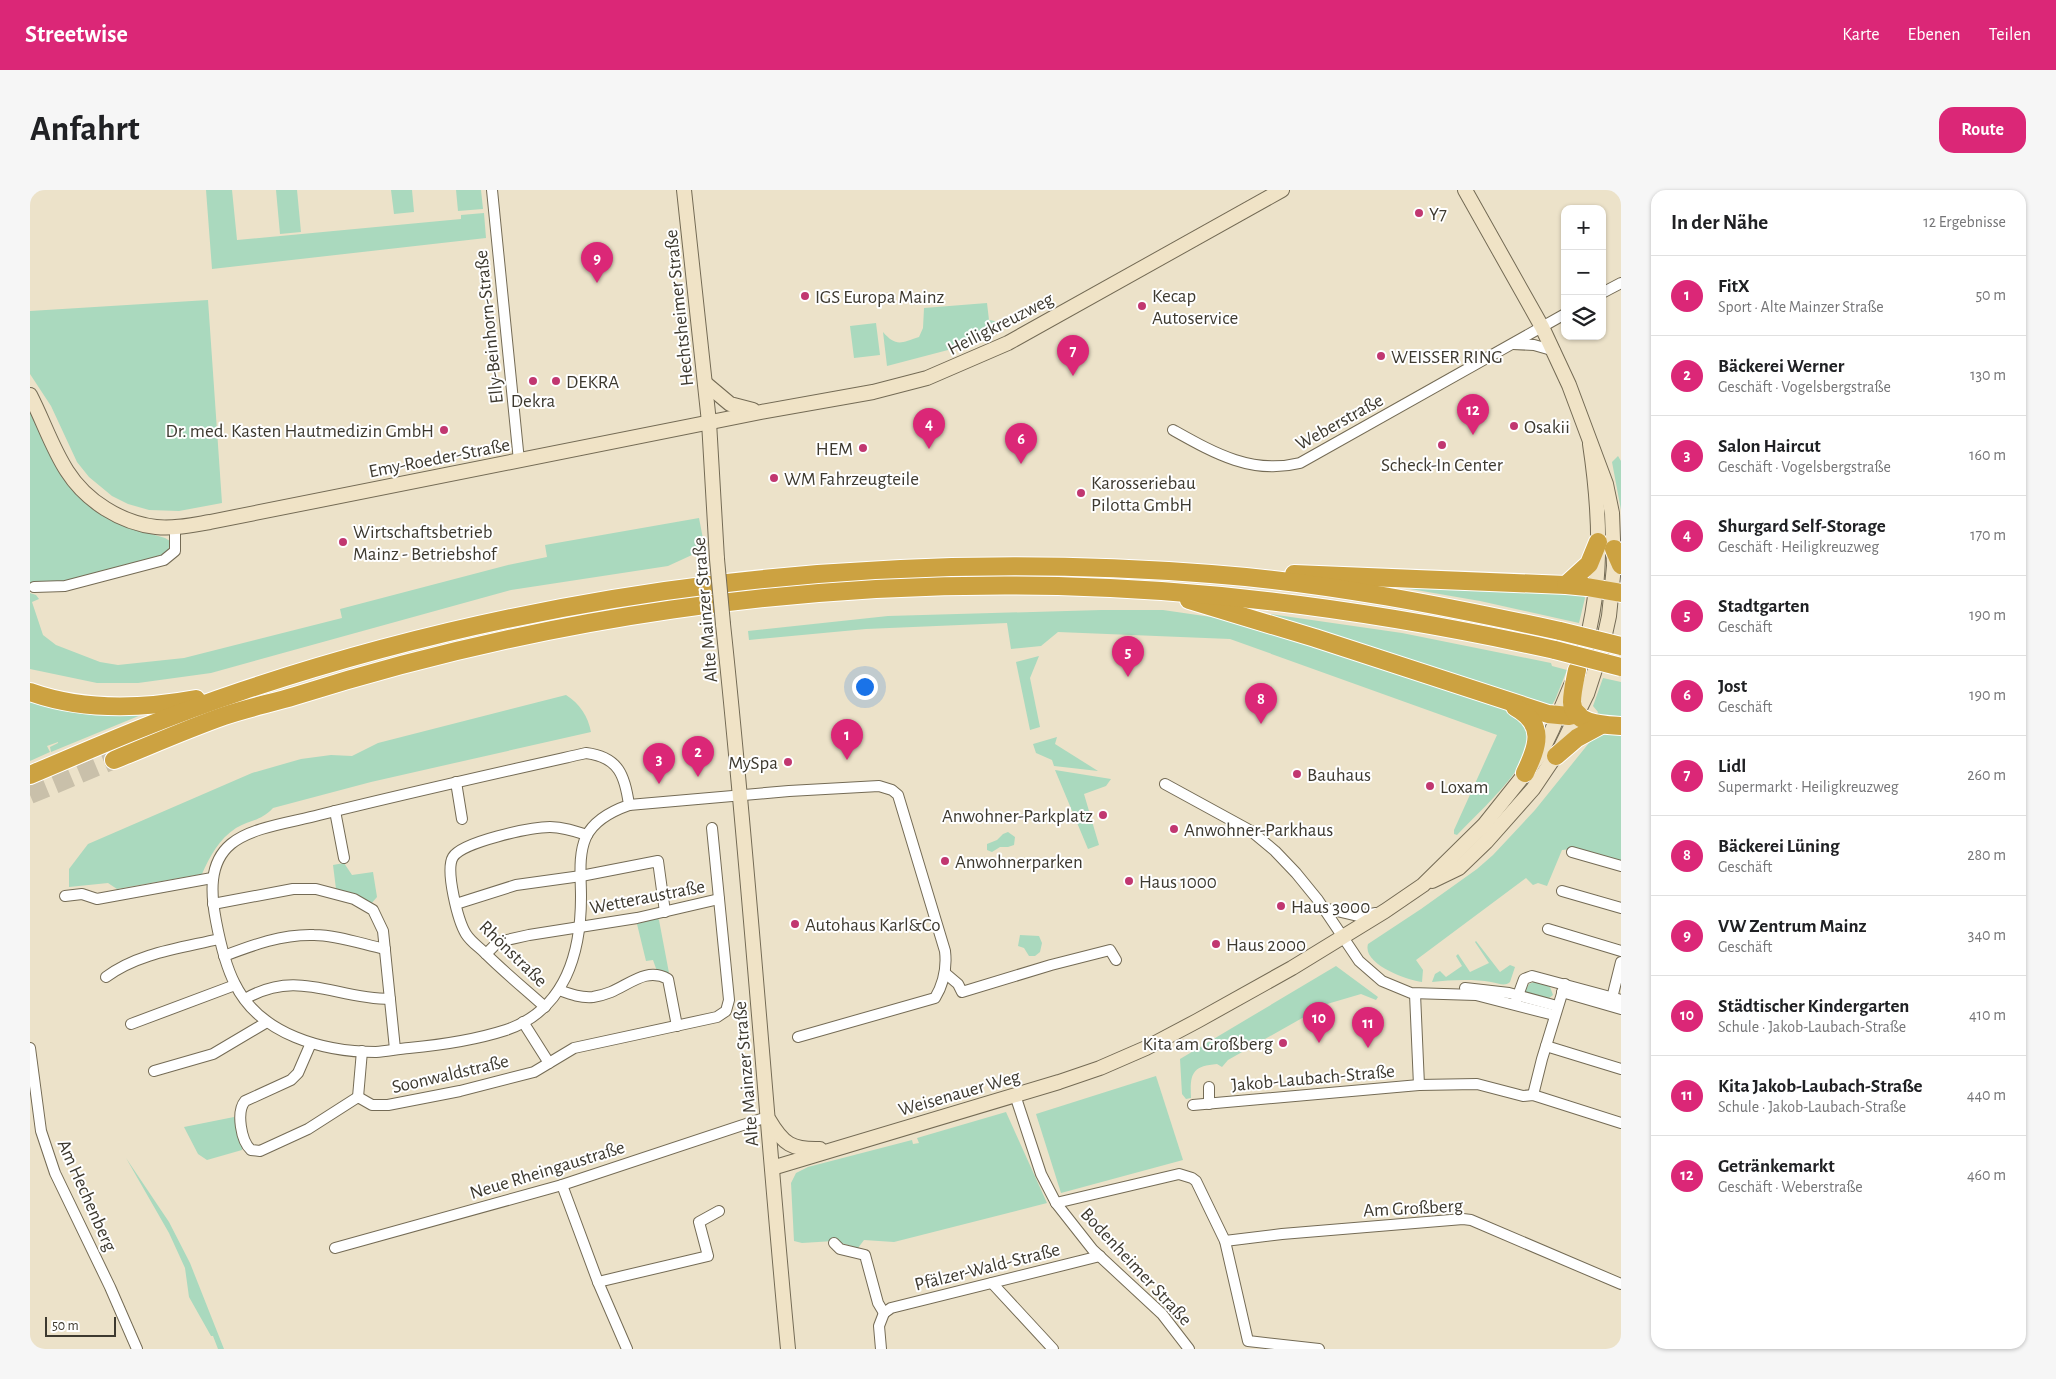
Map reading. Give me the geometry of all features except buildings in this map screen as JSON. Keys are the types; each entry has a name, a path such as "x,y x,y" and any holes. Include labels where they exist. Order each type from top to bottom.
{"highway":[{"path":"1566,585 1589,564 1611,552"},
{"path":"30,775 125,734 240,691 351,657 467,627 548,610 687,588 833,573 966,567 1063,567 1213,574 1308,574 1566,585 1610,591"},
{"path":"1213,574 1379,595 1560,631 1621,646"},
{"path":"114,760 227,715 401,664 482,644 618,618 779,596 903,588 1059,586 1156,590 1289,603 1483,634 1621,667"},
{"path":"1156,590 1315,638 1501,700 1558,716 1578,714"},
{"path":"1577,670 1572,702 1578,714 1586,721 1601,725 1621,726"},
{"path":"30,692 71,703 93,706 130,707 183,702 240,691"},
{"path":"1501,700 1526,714 1532,720 1536,730 1536,750 1525,773"},
{"path":"1556,756 1577,738 1601,725"}],"street":[{"name":"Elly-Beinhorn-Straße","path":"492,190 518,461"},
{"name":"Hechtsheimer Straße","path":"684,190 709,422"},
{"name":"Heiligkreuzweg","path":"709,422 892,388 949,370 1008,343 1282,190"},
{"path":"1423,885 1459,868 1486,842 1534,789 1556,756 1578,714 1591,683 1602,648 1610,591 1612,513 1608,490 1579,410 1554,352 1542,327 1465,190"},
{"path":"1606,292 1621,283"},
{"name":"Weberstraße","path":"1173,430 1210,451 1235,461 1255,466 1272,467 1300,463 1561,316"},
{"path":"1512,344 1534,345 1554,352"},
{"path":"705,383 735,406 761,412"},
{"name":"Emy-Roeder-Straße","path":"30,395 67,471 91,499 128,519 156,527 175,527 210,522 709,422"},
{"name":"Alte Mainzer Straße","path":"709,422 717,558 742,795 767,1117 788,1349"},
{"path":"34,587 65,586 138,569 164,560 175,551 175,527"},
{"path":"1423,885 1484,825 1540,754 1577,670 1587,638 1610,591"},
{"path":"629,805 623,776 616,765 604,757 586,753 266,828 234,841 224,850 212,878 213,904 219,939 235,985 245,999 267,1022 289,1035 334,1049 362,1051 395,1050 484,1036 523,1022 545,1006 559,990 570,968 581,927 581,859 587,835 600,820 613,811 629,805 742,795 879,786 892,790 898,795 902,805 946,952 947,966 941,989 935,998 798,1037"},
{"path":"456,782 462,819"},
{"path":"1165,784 1250,831 1275,851 1296,873 1324,908 1359,961 1382,981 1415,994 1469,988 1556,1011"},
{"path":"335,811 344,858"},
{"name":"Rhönstraße","path":"545,1006 466,934 456,904 449,871 450,864 453,857 462,848 493,838 547,827 562,828 587,835"},
{"name":"Wetteraustraße","path":"712,828 729,1000 726,1011"},
{"path":"1572,852 1621,866"},
{"path":"456,904 516,885 581,876 658,861 665,912"},
{"path":"64,896 82,894 97,899 212,878"},
{"name":"Weisenauer Weg","path":"772,1168 1100,1068 1153,1045 1259,987 1385,911 1423,885"},
{"path":"213,904 293,889 316,889 354,899 372,910 383,931 395,1050"},
{"path":"1562,891 1621,908"},
{"name":"Wetteraustraße","path":"486,954 498,942 665,912 719,899"},
{"path":"1324,908 1358,916 1385,911"},
{"path":"1548,929 1621,951"},
{"path":"224,956 261,942 297,935 316,935 385,949"},
{"path":"106,977 119,968 158,953 219,939"},
{"path":"945,974 958,984 962,992 1051,965 1110,950 1116,960"},
{"path":"1615,1001 1621,962"},
{"path":"559,990 578,997 591,997 610,993 644,976 654,974 662,976 668,979 677,1026"},
{"path":"1517,1000 1524,979 1529,976 1563,988 1615,1001 1621,1009"},
{"path":"245,999 260,991 298,984 312,985 373,999 390,999"},
{"path":"131,1024 235,985"},
{"path":"1533,1095 1563,988"},
{"name":"Jakob-Laubach-Straße","path":"1415,994 1419,1085"},
{"name":"Soonwaldstraße","path":"358,1097 372,1105 388,1105 460,1091 534,1072 574,1048 717,1017 726,1011"},
{"path":"154,1072 213,1054 267,1022"},
{"path":"523,1022 549,1063"},
{"path":"312,1043 298,1073 291,1080 245,1101 242,1106 239,1114 246,1143 251,1150 260,1151 300,1133 358,1097 362,1051"},
{"path":"1546,1046 1621,1069"},
{"name":"Am Hechenberg","path":"30,1048 41,1131 55,1173 110,1287 137,1349"},
{"name":"Jakob-Laubach-Straße","path":"1193,1105 1419,1085 1477,1084 1523,1096 1533,1095 1621,1123"},
{"name":"Jakob-Laubach-Straße","path":"1209,1087 1209,1104"},
{"name":"Bodenheimer Straße","path":"1015,1095 1041,1174 1056,1203 1100,1256 1162,1314 1189,1349"},
{"path":"767,1117 782,1139 790,1145 810,1150 833,1149"},
{"name":"Neue Rheingaustraße","path":"335,1248 562,1185 767,1117"},
{"path":"1056,1203 1179,1174 1192,1178 1196,1181 1225,1241 1248,1341 1319,1349"},
{"path":"562,1185 598,1282 627,1349"},
{"path":"598,1282 708,1256 699,1222 719,1211"},
{"name":"Am Großberg","path":"1225,1241 1282,1234 1463,1219 1471,1220 1621,1284"},
{"path":"834,1243 840,1249 865,1255 878,1303 884,1313 879,1326 881,1349"},
{"name":"Pfälzer-Wald-Straße","path":"884,1313 891,1308 1100,1256"},
{"path":"992,1283 1053,1349"}],"green space":[{"path":"206,190 232,190 237,240 461,219 461,215 484,213 486,238 212,269"},
{"path":"276,190 297,190 301,232 280,234"},
{"path":"391,190 412,190 414,212 394,214"},
{"path":"456,190 481,190 483,209 458,211"},
{"path":"208,300 222,503 179,511 149,510 128,504 112,496 89,477 77,462 51,406 30,374 30,311"},
{"path":"987,303 989,320 995,321 995,326 986,339 963,341 948,350 887,366 883,332 895,342 908,341 919,337 923,328 924,308"},
{"path":"876,323 880,355 854,358 850,326"},
{"path":"30,406 77,494 92,508 111,520 170,541 168,552 84,579 30,584"},
{"path":"1618,456 1621,461 1621,510 1612,462"},
{"path":"699,518 705,549 668,566 511,590 211,673 138,683 97,683 30,669 30,593 36,595 39,599 32,602 43,635 56,645 100,662 118,665 184,658 342,618 340,609 508,565 547,557 545,545"},
{"path":"1393,586 1479,586 1584,595 1585,598 1579,623 1480,601"},
{"path":"1163,610 1218,618 1271,630 1517,713 1529,731 1526,751 1521,764 1505,785 1457,835 1454,834 1454,830 1497,735 1230,639 1058,632 1041,646 1011,649 1007,623 866,629 749,640 748,631 888,616"},
{"path":"1242,610 1402,633 1551,663 1552,666 1567,670 1555,700 1552,705 1546,707"},
{"path":"1039,656 1030,678 1040,727 1030,730 1016,662"},
{"path":"1603,678 1621,682 1621,721 1596,717 1598,712 1593,706"},
{"path":"566,695 583,711 591,732 371,782 273,808 260,818 241,825 230,832 212,854 202,874 117,889 108,883 69,887 69,869 88,844 252,773 301,759 331,755 352,756 378,743"},
{"path":"30,698 140,712 141,715 51,752 50,747 58,742 47,746 50,752 30,761"},
{"path":"1621,732 1621,864 1571,849 1562,850 1547,886 1538,883 1533,885 1526,878 1416,960 1423,970 1422,982 1387,970 1372,958 1368,951 1368,944 1421,909 1477,869 1493,855 1535,810 1597,733"},
{"path":"1057,737 1055,744 1098,771 1054,766 1052,760 1036,753 1033,744"},
{"path":"1055,770 1111,779 1106,786 1084,794 1099,845 1088,849"},
{"path":"1008,832 1015,837 1014,845 1000,847 992,852 987,850 987,844"},
{"path":"344,863 352,875 373,872 377,897 370,905 336,889 333,865"},
{"path":"657,918 659,920 669,973 658,974 653,960 646,961 637,924"},
{"path":"1020,935 1039,936 1042,943 1040,952 1035,956 1029,956 1024,948 1018,946"},
{"path":"1476,941 1500,972 1510,965 1515,967 1510,982 1503,984 1454,980 1432,982 1435,974 1440,971 1446,977 1462,966 1456,956 1458,954 1470,972 1489,963"},
{"path":"1336,966 1378,997 1376,1000 1361,994 1327,1004 1228,1060 1222,1067 1217,1064 1202,1067 1194,1073 1191,1083 1191,1098 1186,1099 1182,1094 1180,1059"},
{"path":"1536,981 1550,987 1553,995 1548,999 1524,993 1529,984"},
{"path":"1156,1076 1183,1160 1061,1193 1036,1114"},
{"path":"1006,1112 1047,1203 894,1242 864,1240 858,1248 834,1241 802,1243 794,1241 791,1183 796,1173 808,1167 912,1140 913,1144 919,1143 917,1138"},
{"path":"234,1117 242,1150 207,1160 198,1154 184,1127"},
{"path":"126,1158 169,1222 190,1263 224,1349 218,1349 213,1336 211,1336 189,1297 185,1268 169,1233"}],"tunnel":[{"path":"30,795 114,760"}],"place":[{"name":"Y7","path":"1419,213"},
{"name":"VW Zentrum Mainz","path":"597,283"},
{"name":"IGS Europa Mainz","path":"805,296"},
{"name":"Kecap Autoservice","path":"1142,306"},
{"name":"WEISSER RING","path":"1381,356"},
{"name":"Lidl","path":"1073,376"},
{"name":"Dekra","path":"533,381"},
{"name":"DEKRA","path":"556,381"},
{"name":"Osakii","path":"1514,426"},
{"name":"Dr. med. Kasten Hautmedizin GmbH","path":"444,430"},
{"name":"Getränkemarkt","path":"1473,435"},
{"name":"Scheck-In Center","path":"1442,445"},
{"name":"HEM","path":"863,448"},
{"name":"Shurgard Self-Storage","path":"929,449"},
{"name":"Jost","path":"1021,464"},
{"name":"WM Fahrzeugteile","path":"774,478"},
{"name":"Karosseriebau Pilotta GmbH","path":"1081,493"},
{"name":"Wirtschaftsbetrieb Mainz - Betriebshof","path":"343,542"},
{"name":"Stadtgarten","path":"1128,677"},
{"name":"Bäckerei Lüning","path":"1261,724"},
{"name":"FitX","path":"847,760"},
{"name":"MySpa","path":"788,762"},
{"name":"Bauhaus","path":"1297,774"},
{"name":"Bäckerei Werner","path":"698,777"},
{"name":"Salon Haircut","path":"659,784"},
{"name":"Loxam","path":"1430,786"},
{"name":"Anwohner-Parkplatz","path":"1103,815"},
{"name":"Anwohner-Parkhaus","path":"1174,829"},
{"name":"Anwohnerparken","path":"945,861"},
{"name":"Haus 1000","path":"1129,881"},
{"name":"Haus 3000","path":"1281,906"},
{"name":"Autohaus Karl&Co","path":"795,924"},
{"name":"Haus 2000","path":"1216,944"},
{"name":"Kita am Großberg","path":"1283,1043"},
{"name":"Städtischer Kindergarten","path":"1319,1043"},
{"name":"Kita Jakob-Laubach-Straße","path":"1368,1048"}]}
